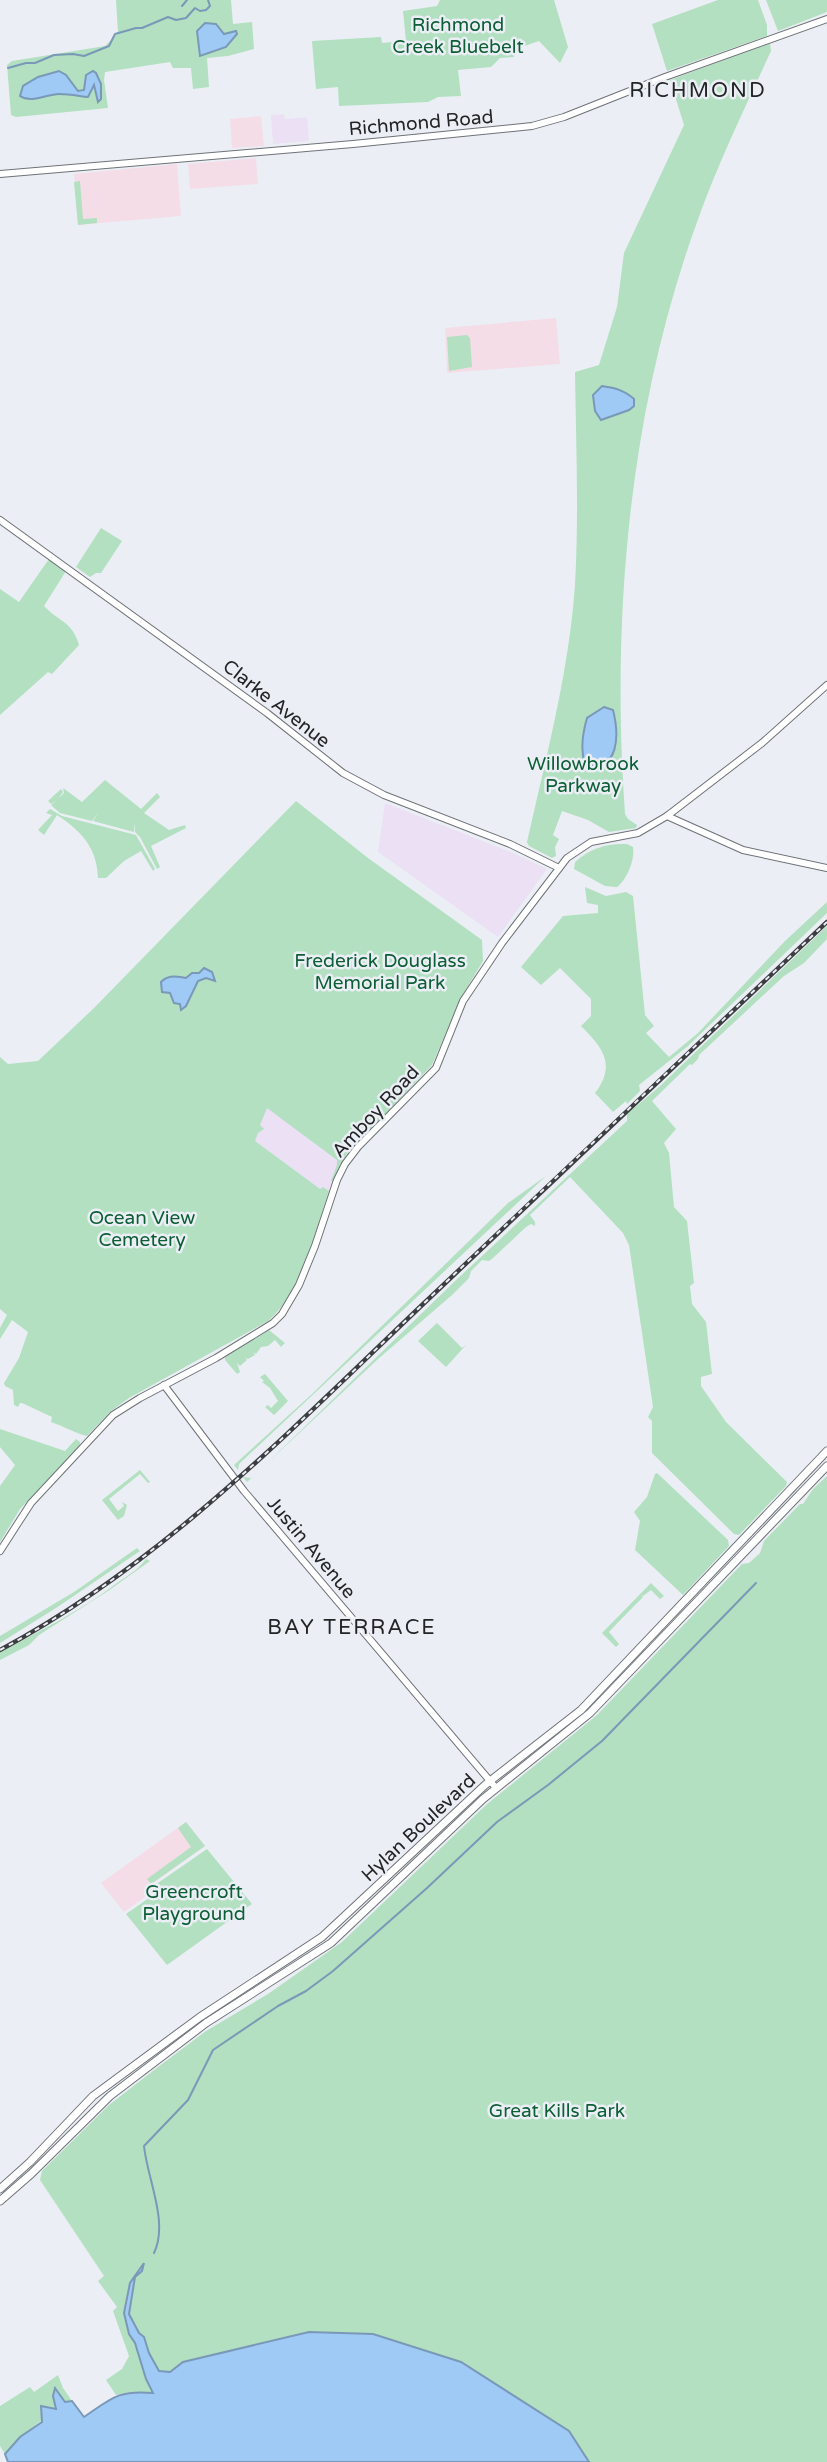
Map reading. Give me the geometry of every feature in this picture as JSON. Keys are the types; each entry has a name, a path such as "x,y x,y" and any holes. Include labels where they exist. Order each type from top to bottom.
{"main road":[{"name":"Hylan Boulevard","path":"0,2189 36,2157 93,2096 200,2017 322,1937 590,1701 827,1451"},
{"name":"Hylan Boulevard","path":"0,2201 113,2093 211,2020 331,1943 493,1785 590,1713 827,1466"}],"street":[{"name":"Richmond Road","path":"0,174 481,133 532,126 581,111 665,77 827,19"},
{"name":"Clarke Avenue","path":"0,520 267,713 343,773 384,795 510,844 559,868"},
{"name":"Amboy Road","path":"0,1551 28,1507 105,1422 126,1405 216,1358 273,1323 282,1314 290,1303 314,1250 345,1164 358,1147 436,1068 463,1001 502,943 569,856 598,839 642,832 667,816 762,743 827,685"},
{"path":"667,816 743,850 827,869"},
{"name":"Justin Avenue","path":"164,1385 244,1491 493,1785"}],"shaded area":[{"path":"284,114 285,119 307,117 309,141 273,144 271,115"},
{"path":"261,116 264,146 232,148 230,119"},
{"path":"256,158 258,184 190,189 188,164"},
{"path":"177,164 181,216 78,225 74,174"},
{"path":"556,318 560,364 447,373 445,328"},
{"path":"385,803 547,869 498,937 378,852"},
{"path":"267,1107 341,1162 327,1195 253,1140"},
{"path":"186,1822 205,1846 152,1884 155,1890 124,1912 101,1883"}],"green space":[{"path":"116,0 231,0 233,24 252,22 254,49 207,58 209,87 193,89 191,68 173,68 170,62 105,72 108,108 16,117 11,115 7,65 12,61 105,46 118,33"},
{"name":"Richmond Creek Bluebelt","path":"440,0 554,0 568,47 560,63 539,41 516,49 514,57 500,58 491,67 458,70 461,96 438,97 428,102 339,106 338,87 316,89 312,41 381,37 382,43 406,41 403,11 437,6"},
{"path":"718,0 758,0 767,25 767,36 667,71 652,24"},
{"path":"766,0 827,0 827,12 778,31"},
{"name":"Willowbrook Parkway","path":"770,43 771,51 697,222 674,293 655,366 641,440 630,514 621,664 625,814 637,825 636,828 609,832 588,820 562,811 553,835 559,839 555,847 556,856 552,858 529,846 527,842 556,714 572,618 577,532 575,372 599,365 617,307 624,253 684,125 670,80"},
{"path":"80,181 83,219 97,218 97,223 78,225 74,182"},
{"path":"467,335 470,338 472,367 449,371 447,337"},
{"path":"101,528 122,541 101,573 90,577 76,567"},
{"path":"49,559 66,571 44,606 69,626 79,645 52,674 48,672 0,715 0,589 19,602"},
{"path":"105,780 141,809 157,793 160,797 144,813 169,830 185,825 186,828 151,846 160,867 157,869 135,832 135,822 134,832 93,821 98,813 92,821 60,813 51,805 57,800 51,804 48,801 61,789 63,792 59,798 64,793 63,788 82,802"},
{"name":"Ocean View Cemetery","path":"296,801 368,858 482,940 483,961 461,998 432,1065 346,1155 333,1181 337,1160 267,1108 260,1125 264,1129 258,1133 255,1141 320,1189 323,1187 329,1191 313,1243 290,1294 268,1321 129,1398 111,1411 87,1436 83,1435 51,1422 52,1417 22,1403 18,1407 14,1405 13,1390 4,1383 19,1358 28,1332 12,1320 0,1339 0,1328 7,1315 0,1309 0,1057 8,1064 38,1061 94,1008"},
{"path":"50,809 62,816 136,835 155,869 153,871 141,851 124,861 106,878 98,878 95,857 86,841 73,827 57,815 44,835 38,830 52,815 46,813"},
{"path":"613,844 633,847 631,863 617,887 605,886 574,869 575,862 593,850"},
{"path":"585,887 606,896 626,892 633,896 645,1015 654,1026 646,1033 669,1057 698,1033 785,941 827,902 827,913 688,1046 639,1085 640,1091 627,1104 626,1101 613,1112 595,1093 605,1073 604,1056 581,1026 591,1016 591,999 560,968 541,985 521,967 563,916 598,913 598,905 587,903"},
{"path":"827,926 827,939 804,963 784,976 652,1101 676,1129 664,1143 669,1153 674,1207 687,1221 694,1283 690,1286 692,1304 706,1322 712,1374 701,1377 701,1386 726,1422 787,1482 739,1535 734,1534 652,1453 652,1421 648,1417 653,1407 629,1245 623,1233 570,1177 530,1215 535,1226 531,1224 526,1227 489,1261 482,1260 452,1295 378,1359 266,1464 454,1282 627,1121 627,1114 659,1087"},
{"path":"546,1176 239,1464 238,1470 234,1465 312,1394 508,1203"},
{"path":"437,1323 462,1348 466,1345 446,1367 418,1341"},
{"path":"269,1330 285,1343 281,1347 275,1340 268,1346 261,1347 256,1354 253,1352 255,1355 245,1358 247,1360 240,1366 237,1363 240,1372 237,1374 225,1357"},
{"path":"265,1374 288,1401 274,1415 265,1407 268,1405 271,1408 278,1401 270,1388 262,1382 264,1381 260,1377"},
{"path":"0,1429 65,1451 76,1439 80,1446 20,1509 0,1542 0,1486 15,1465 0,1447"},
{"path":"140,1470 150,1482 140,1474 109,1499 118,1511 124,1506 122,1502 127,1505 124,1516 118,1520 102,1500"},
{"path":"657,1473 728,1540 729,1546 683,1595 635,1550 640,1521 634,1512 647,1497"},
{"name":"Great Kills Park","path":"827,1476 827,2462 589,2462 569,2431 461,2362 373,2334 170,2372 159,2371 154,2393 131,2392 116,2395 106,2380 122,2369 129,2356 113,2311 117,2307 98,2281 104,2276 40,2180 42,2171 109,2105 158,2067 206,2031 268,1994 342,1942 486,1805 597,1715 742,1564 749,1563 760,1553 764,1541 803,1504 813,1489"},
{"path":"137,1548 140,1551 0,1643 0,1636 74,1592"},
{"path":"146,1559 150,1561 108,1591 39,1635 29,1645 0,1660 0,1652 89,1603 133,1572"},
{"path":"651,1583 664,1596 660,1599 651,1590 641,1595 643,1597 609,1632 619,1644 616,1647 602,1633"},
{"path":"186,1822 205,1846 151,1884 147,1879 191,1847 178,1828"},
{"name":"Greencroft Playground","path":"207,1849 252,1904 167,1965 126,1914 159,1891 155,1885"},
{"path":"58,2375 72,2401 65,2402 56,2389 56,2409 20,2437 5,2454 0,2446 0,2406 30,2387 34,2392"}],"water":[{"path":"205,23 216,24 224,34 236,31 237,34 226,47 200,56 197,31"},
{"path":"59,71 66,75 78,91 84,90 86,75 93,71 96,73 101,84 101,99 98,102 94,85 88,97 54,94 29,99 20,96 23,86 38,77"},
{"path":"602,386 627,393 634,399 634,406 601,420 595,411 593,395"},
{"path":"604,707 613,710 616,730 614,749 605,763 585,764 583,741 587,718"},
{"path":"204,968 212,972 215,981 206,978 198,981 186,1006 181,1010 180,1004 174,1003 170,993 162,992 161,982 166,978 186,978"},
{"path":"144,2263 142,2271 135,2277 129,2314 144,2337 159,2371 170,2372 183,2362 309,2332 373,2334 461,2362 569,2431 589,2462 8,2462 5,2454 20,2437 42,2422 41,2406 56,2409 53,2396 55,2388 65,2402 72,2401 84,2417 123,2394 153,2393 135,2343 129,2334 124,2313 130,2283"}],"waterway":[{"path":"182,6 187,0"},
{"path":"8,68 35,63 54,55 84,56 109,46 115,34 142,28 168,17 176,20 186,18 195,8 206,10 210,6 208,0"},
{"path":"154,2253 158,2241 158,2214 144,2146 188,2100 213,2050 333,1971 497,1822 602,1741 756,1583"}],"railway":[{"path":"0,1650 59,1616 115,1578 221,1493 322,1401 827,922"}],"district":[{"name":"RICHMOND","path":"698,90"},
{"name":"BAY TERRACE","path":"352,1627"}],"park label":[{"name":"Frederick Douglass Memorial Park","path":"380,971"}]}
